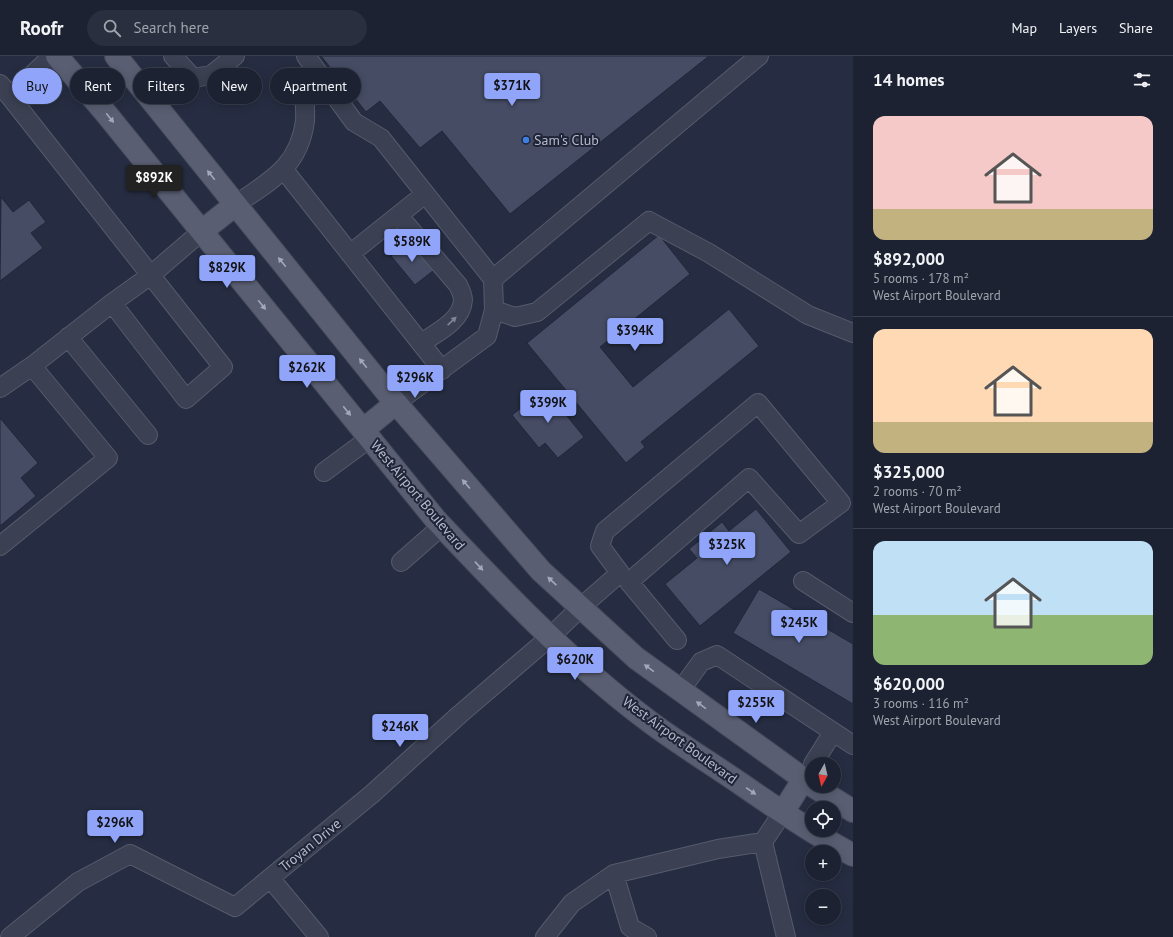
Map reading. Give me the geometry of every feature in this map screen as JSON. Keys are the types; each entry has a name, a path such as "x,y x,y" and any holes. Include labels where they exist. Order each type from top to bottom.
{"main road":[{"name":"West Airport Boulevard","path":"57,56 202,231 442,526 494,583 550,637 646,719 830,843 853,855"},
{"path":"116,56 396,403 541,571 636,658 680,691 805,772"},
{"path":"202,231 235,205"},
{"path":"366,434 396,403"},
{"path":"783,812 805,784"},
{"path":"832,793 853,810"}],"street":[{"path":"52,56 5,90 223,367 186,399 112,303"},
{"path":"173,56 193,78 211,75 235,56"},
{"path":"493,278 759,56"},
{"path":"235,205 284,170 301,144 305,121 306,86 310,62"},
{"path":"310,62 354,122 381,138 493,278 494,310 487,336 396,403"},
{"path":"284,170 442,370"},
{"path":"350,254 425,194"},
{"path":"399,216 458,285 463,299 460,313 447,326 421,343"},
{"path":"494,310 515,317 537,312 649,221 708,253 808,315 853,332"},
{"path":"0,388 32,366 112,303 151,276 202,231"},
{"path":"68,337 148,435"},
{"path":"0,546 108,458 32,366"},
{"name":"Troyan Drive","path":"10,937 78,882 130,854 235,907 372,794 459,715 550,637 581,607 625,578 749,478 799,534 841,503 758,403 604,531 600,546 625,578"},
{"path":"324,472 366,434"},
{"path":"401,562 442,526"},
{"path":"625,578 677,640"},
{"path":"803,581 853,613"},
{"path":"680,691 702,662 717,654 853,745"},
{"path":"820,757 833,732"},
{"path":"783,812 763,842 786,937"},
{"path":"545,937 572,903 614,874 718,849 763,842"},
{"path":"614,874 630,927 647,937"},
{"path":"270,878 319,937"}],"building":[{"name":"Sam's Club","path":"321,56 709,56 510,214 442,131 420,148 380,101 366,112 360,104 361,104 361,68 331,68"},
{"path":"1,197 13,212 29,200 46,222 31,233 43,248 0,281"},
{"path":"659,235 690,274 600,347 633,387 729,309 759,346 641,442 645,447 626,463 527,343"},
{"path":"410,241 434,270 415,285 391,256"},
{"path":"545,389 584,437 558,458 545,443 539,448 512,415"},
{"path":"0,418 38,463 21,478 36,496 0,526"},
{"path":"756,509 791,552 700,626 665,584 697,558 689,549 722,522 729,531"},
{"path":"759,589 853,644 853,704 733,633"}],"place":[{"name":"Sam's Club","path":"526,140"}]}
